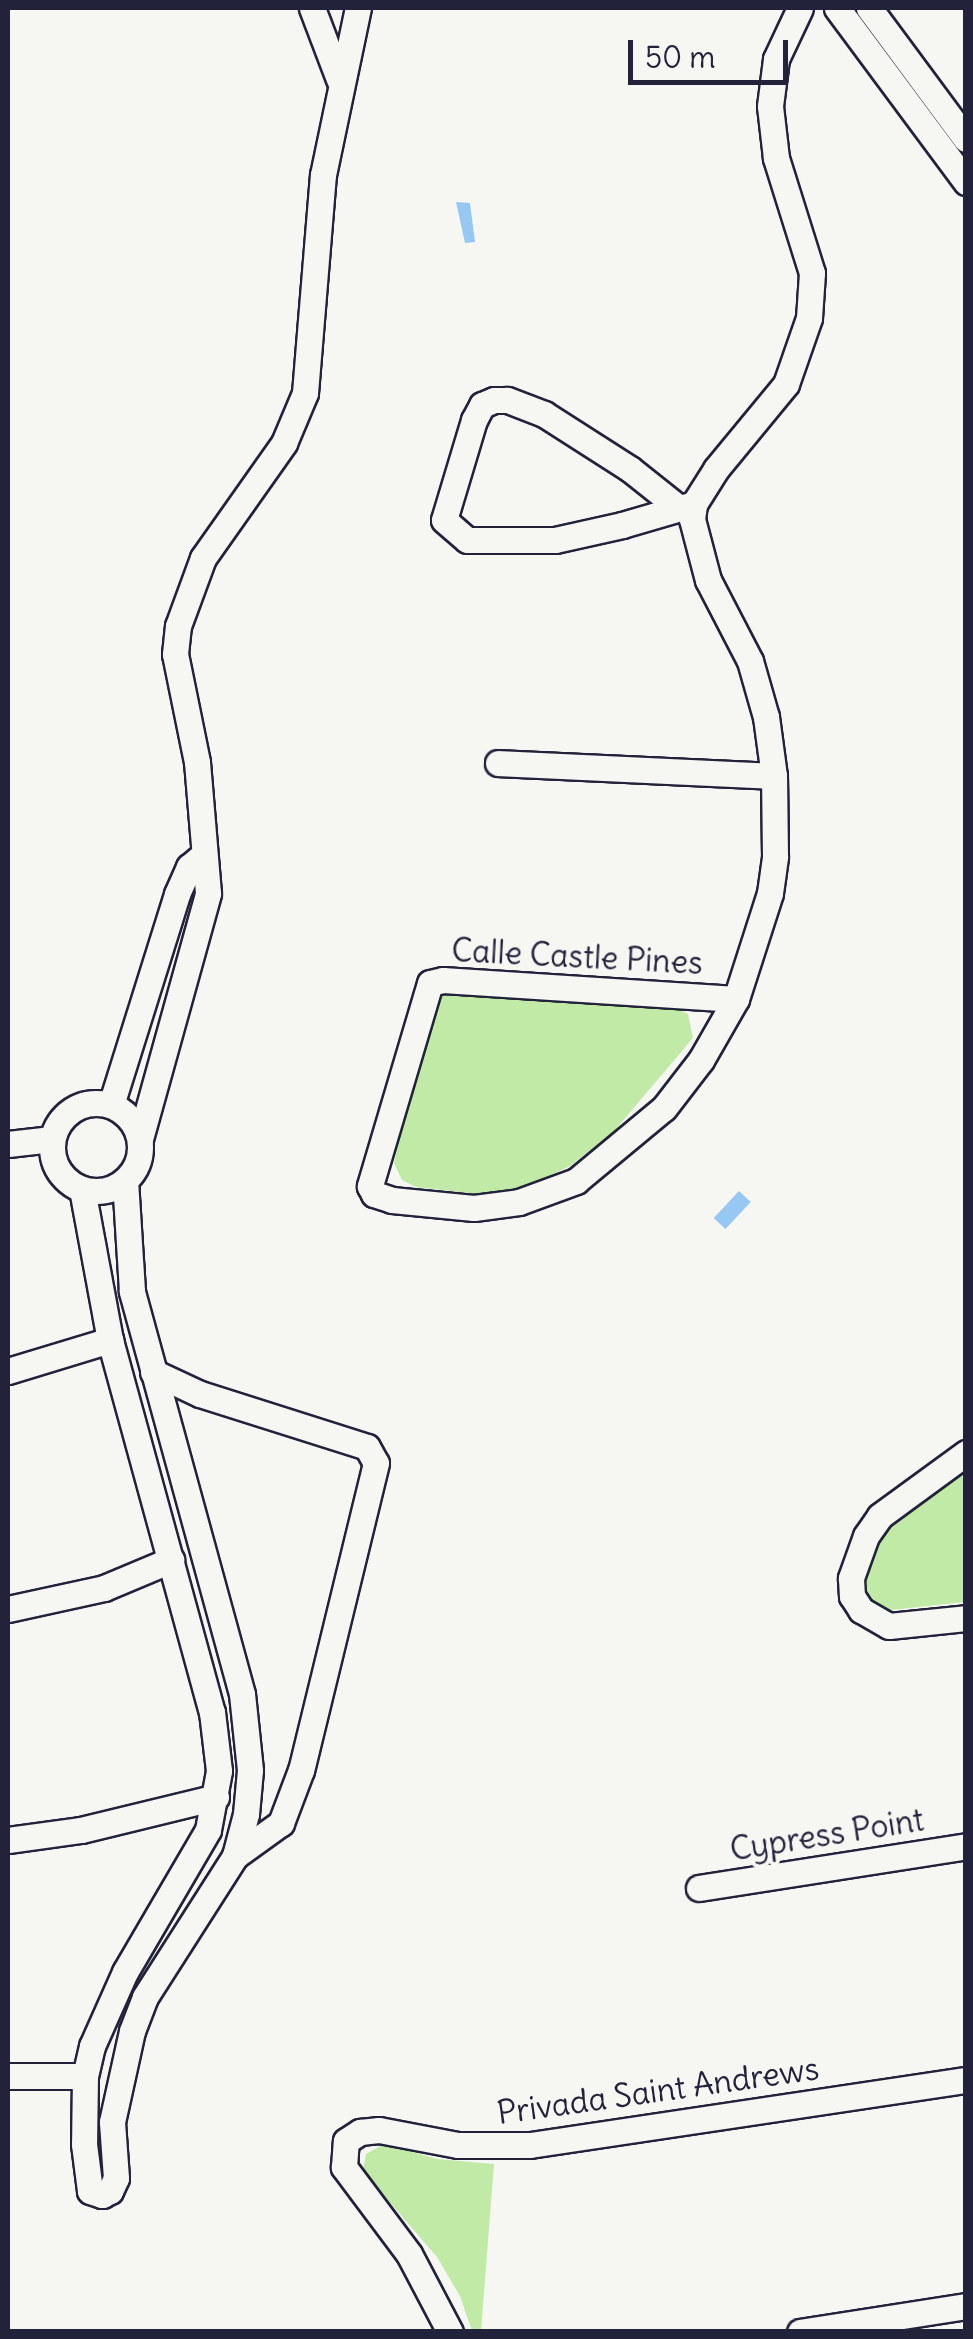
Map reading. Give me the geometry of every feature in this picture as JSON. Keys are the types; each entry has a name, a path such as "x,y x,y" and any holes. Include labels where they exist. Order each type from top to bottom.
{"street":[{"path":"312,8 339,79"},
{"path":"140,1138 125,1112 112,1104 81,1105 58,1125 52,1139 58,1169 82,1189 110,1340 212,1712 219,1771 216,1797 198,1853 106,2010 85,2076 87,2183 90,2191 102,2195 110,2191 116,2178 112,2122 132,2031 146,1997 235,1856 246,1814 250,1770 242,1694 153,1372 128,1264 126,1181 141,1154 140,1138 204,911 208,875 202,856 197,762 175,654 178,626 203,558 284,443 305,394 323,174 339,79 358,8"},
{"path":"686,506 544,414 507,400 494,400 482,405 474,420 444,520 467,540 555,540 686,506 786,384 809,318 812,272 776,158 770,106 776,59 800,8"},
{"path":"837,8 966,182"},
{"path":"869,8 966,138"},
{"name":"Calle Castle Pines","path":"686,506 699,557 750,661 766,717 774,776 775,856 770,893 736,999 701,1060 664,1108 576,1182 520,1202 474,1208 381,1198 370,1186 430,983 443,980 736,999"},
{"path":"498,763 774,776"},
{"path":"112,1104 177,894 190,867 202,856"},
{"path":"8,1144 52,1139"},
{"path":"82,1189 112,1188 126,1181"},
{"path":"8,1371 110,1340"},
{"path":"153,1372 200,1394 367,1447 376,1464 301,1770 282,1823 235,1856"},
{"path":"966,1453 880,1516 866,1536 851,1578 852,1596 861,1610 889,1626 966,1618"},
{"path":"8,1608 104,1588 172,1560"},
{"path":"8,1840 81,1830 216,1797"},
{"name":"Cypress Point","path":"698,1888 966,1846"},
{"path":"8,2076 85,2076"},
{"name":"Privada Saint Andrews","path":"450,2332 409,2254 344,2167 346,2141 360,2132 378,2130 496,2148 966,2080"},
{"path":"800,2332 966,2306"}],"green space":[{"path":"453,992 670,1006 688,1014 693,1038 615,1130 570,1166 526,1187 487,1195 416,1187 402,1180 394,1163 427,1017 434,1000"},
{"path":"965,1470 965,1602 891,1610 872,1603 863,1585 866,1565 882,1539 901,1516"},
{"path":"384,2144 437,2159 494,2164 481,2331 472,2331 460,2296 437,2257 363,2171 366,2154"}],"water":[{"path":"456,202 470,203 475,242 465,243"},
{"path":"739,1191 751,1202 725,1229 714,1218"}]}
